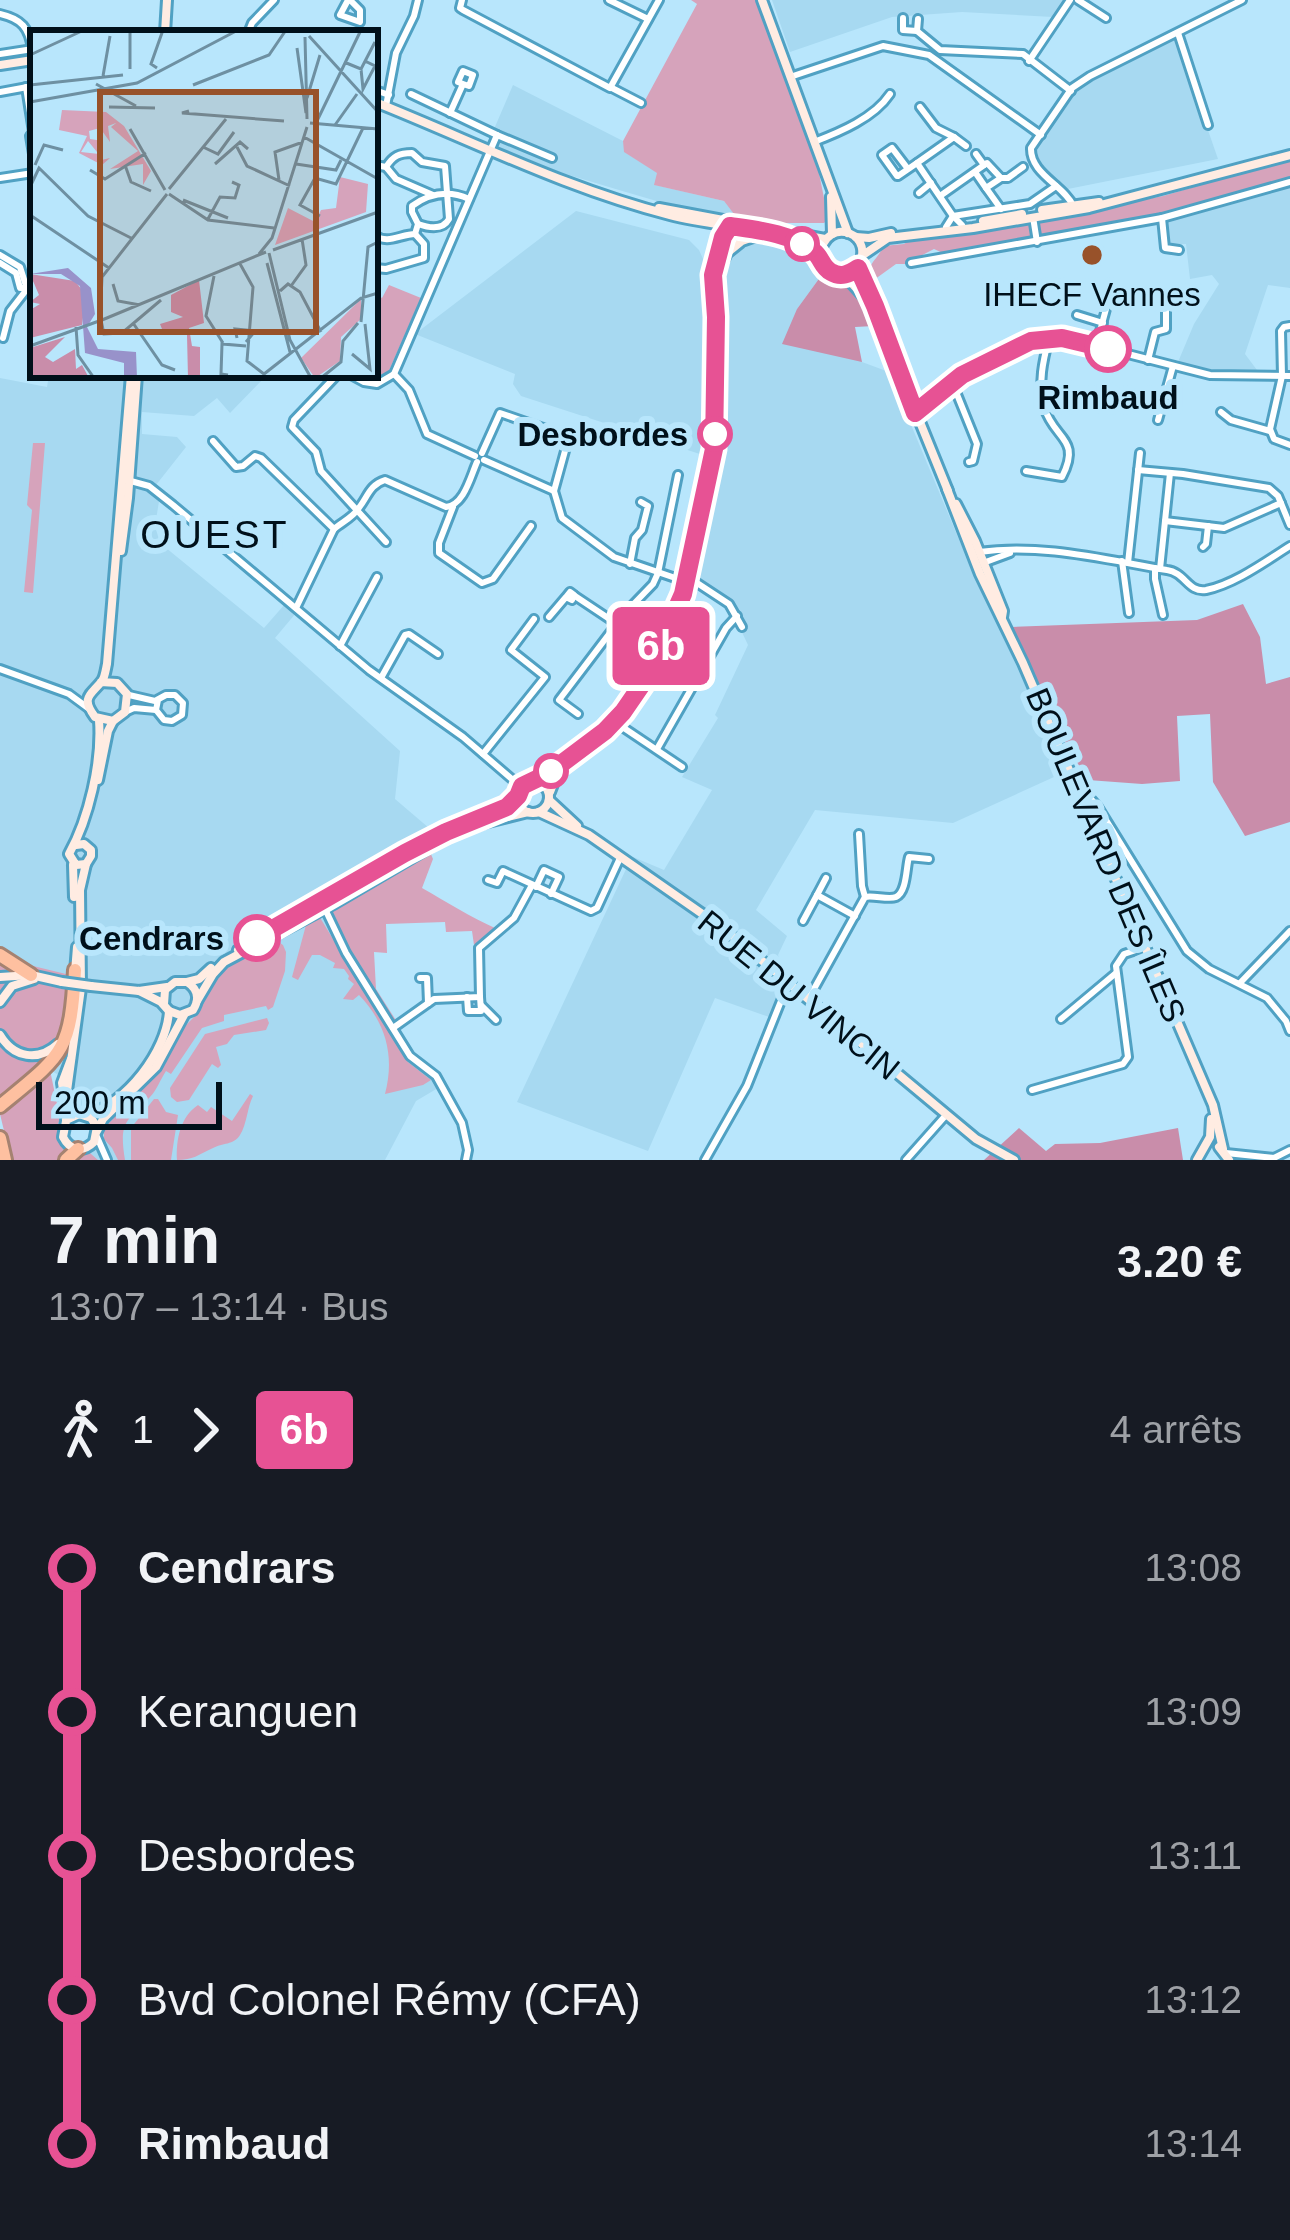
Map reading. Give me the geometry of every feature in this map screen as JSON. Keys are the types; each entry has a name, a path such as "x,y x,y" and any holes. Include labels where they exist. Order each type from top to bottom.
{"highway":[{"path":"0,955 32,975"},
{"path":"3,1103 58,1054 67,1038 75,970"},
{"path":"0,1138 5,1160"},
{"path":"66,1160 82,1149"}],"main road":[{"path":"165,30 167,0"},
{"path":"763,0 828,178 863,255"},
{"path":"0,65 30,61"},
{"path":"378,103 584,189 667,215 782,236 808,247 830,272 843,275 858,268 863,255 888,238 973,228 1070,205"},
{"path":"640,205 828,236 869,238 1112,202 1290,155"},
{"path":"820,256 832,203 828,178"},
{"path":"709,223 722,241"},
{"path":"730,226 746,223"},
{"path":"715,295 713,275 730,226"},
{"path":"0,977 32,975 139,991 199,979 216,962 405,853 507,807 522,786 615,722 645,680 687,579 714,449 711,317 719,268 734,247 754,236 782,236"},
{"name":"BOULEVARD DES ÎLES","path":"858,268 947,489 1215,1112 1219,1139 1228,1156"},
{"name":"BOULEVARD DES ÎLES","path":"843,275 861,292 879,322"},
{"path":"79,1004 74,863 69,854 81,845 112,721 125,712 127,694 117,683 111,664 134,378"},
{"path":"112,721 98,719 88,701 107,664 127,479"},
{"path":"101,682 117,683"},
{"path":"81,845 95,772 98,719"},
{"path":"72,1057 62,1083 66,1120 62,1130 64,1140 82,1149 97,1134 103,1119 156,1067 184,1015 193,1010 224,962 449,836 539,812 566,765 581,749"},
{"path":"533,781 544,785 549,796"},
{"path":"518,794 520,806 528,812"},
{"name":"RUE DU VINCIN","path":"549,796 582,831"},
{"name":"RUE DU VINCIN","path":"539,812 582,831 724,929 976,1139 1014,1160"},
{"path":"81,845 91,856 80,890 82,968 67,1091 70,1103 96,1124 97,1134"},
{"path":"74,863 86,864"},
{"path":"0,1035 22,1055 40,1055 55,1048 66,1028 77,946"},
{"path":"0,1002 17,983 48,979"},
{"path":"188,982 197,1000"},
{"path":"66,1120 112,1103 155,1058 165,1033 168,986"},
{"path":"139,991 184,1015"},
{"name":"BOULEVARD DES ÎLES","path":"1206,1147 1211,1127 1207,1093"},
{"path":"1195,1159 1206,1147 1215,1146 1228,1156"}],"street":[{"path":"250,30 274,0"},
{"path":"386,106 396,53 418,0"},
{"path":"462,0 463,10 641,103"},
{"path":"609,0 649,19"},
{"path":"612,88 659,0"},
{"path":"1029,61 1074,0 1106,18"},
{"path":"1070,205 1031,159 1031,148 1071,91 1090,76 1242,0"},
{"path":"0,14 23,23 30,33"},
{"path":"903,18 903,30 917,31 940,50 1023,55 1071,91"},
{"path":"917,31 918,19"},
{"path":"1178,33 1208,125"},
{"path":"790,77 884,46 929,55 1041,135"},
{"path":"0,54 30,49"},
{"path":"450,113 464,84"},
{"path":"0,92 29,87"},
{"path":"378,91 389,95"},
{"path":"411,94 552,158"},
{"path":"814,142 843,130 885,103 890,94"},
{"path":"920,107 936,128 966,146"},
{"path":"357,378 377,384 394,374 497,135"},
{"path":"908,169 893,149 882,155 897,176 908,169 917,163 954,137"},
{"path":"386,167 404,153 445,166 447,223 435,228 418,224"},
{"path":"976,154 984,165"},
{"path":"917,163 962,225"},
{"path":"940,196 984,165 991,164 1001,178"},
{"path":"378,166 433,195"},
{"path":"986,188 1024,167"},
{"path":"975,172 1001,209"},
{"path":"0,178 30,173"},
{"path":"910,263 1162,218 1290,182"},
{"path":"919,193 931,184"},
{"path":"946,227 953,216 1030,204 1057,185"},
{"path":"378,268 424,258 412,206 446,193 470,199"},
{"path":"1033,217 1037,242"},
{"path":"1162,218 1165,248 1179,250"},
{"path":"378,237 416,234"},
{"path":"0,259 20,267 29,288 10,311 4,338"},
{"path":"1148,360 1155,332 1166,329 1166,305 1196,303"},
{"path":"1096,346 1106,310"},
{"path":"1077,315 1103,322"},
{"path":"1270,431 1286,376 1281,331 1290,326"},
{"path":"915,413 952,382 1015,347 1048,338 1070,339 1210,375 1286,376"},
{"path":"1026,471 1057,477 1065,473 1070,445 1050,421 1043,401 1048,338"},
{"path":"1158,419 1174,366"},
{"path":"394,374 409,390 427,434 554,491"},
{"path":"333,378 292,427 316,452 321,471 386,542"},
{"path":"952,382 977,445 969,462"},
{"path":"1043,401 1070,396"},
{"path":"1221,412 1231,420 1270,431 1279,442 1290,445"},
{"path":"531,526 488,582 477,582 439,553 453,507 500,413 566,436 554,491 558,512 566,522 608,554 687,579 718,595 742,627"},
{"path":"213,441 236,467 258,456 334,529"},
{"path":"1129,613 1125,562 1140,453"},
{"path":"1138,470 1269,488 1290,526"},
{"path":"1162,615 1158,568 1170,473"},
{"path":"578,713 558,699 658,572 678,475"},
{"path":"127,479 149,486 340,646 483,754 513,780 518,794"},
{"path":"296,608 334,529 358,509 373,485 385,480 453,507"},
{"path":"630,564 648,506 641,502"},
{"path":"1165,521 1224,528 1281,503"},
{"path":"1204,547 1208,526"},
{"path":"978,558 1040,550 1125,562 1180,573 1192,588 1203,591 1227,583 1290,546"},
{"path":"340,646 377,577"},
{"path":"549,617 570,597 617,624"},
{"path":"657,749 737,616"},
{"path":"483,754 545,677 511,648 534,619"},
{"path":"381,678 407,634 438,654"},
{"path":"0,669 70,695 90,710"},
{"path":"70,695 91,691"},
{"path":"127,694 157,705"},
{"path":"125,712 157,705 166,695 176,695 183,711 168,722 160,718 157,705"},
{"path":"615,722 682,767"},
{"path":"513,780 533,781"},
{"path":"1080,797 1098,807 1187,951 1209,969 1268,998 1290,1031"},
{"path":"860,834 865,897"},
{"path":"488,880 497,883 503,871 594,911 620,857"},
{"path":"809,998 865,897 899,895 909,857 929,859"},
{"path":"467,998 468,1011 481,1011 478,948 514,918 544,870 559,877 551,894"},
{"path":"803,921 826,878"},
{"path":"817,895 855,916"},
{"path":"325,909 346,953 410,1057 436,1076 462,1123 466,1160"},
{"path":"1240,983 1290,931"},
{"path":"1032,1090 1124,1064 1128,1057 1116,966 1124,954 1145,947"},
{"path":"1061,1019 1116,973"},
{"path":"420,978 427,978 428,1003"},
{"path":"706,1160 747,1086 789,981"},
{"path":"393,1028 434,999 480,1000 496,1019"},
{"path":"906,1160 946,1115"},
{"path":"97,1134 106,1160"},
{"path":"82,1149 106,1160"},
{"path":"1228,1156 1274,1158 1290,1150"}],"shaded area":[{"path":"691,0 758,0 817,163 827,213 824,223 737,218 724,201 654,185 657,173 624,152 623,141 697,4"},
{"path":"772,0 1064,0 1053,17 962,12 892,17 790,52"},
{"path":"1176,38 1218,159 1068,189 1036,160 1035,151 1079,88"},
{"path":"513,85 623,141 628,154 658,173 655,185 724,201 737,217 748,220 619,190 488,143"},
{"path":"1290,159 1290,178 1167,213 1039,235 1037,226 1043,219 1163,196"},
{"path":"1290,184 1290,288 1268,285 1245,354 1257,370 1214,370 1178,362 1219,284 1212,275 1190,279 1186,244 1167,244 1167,220"},
{"path":"576,211 689,240 699,250 708,270 706,456 521,396 513,384 515,374 415,334"},
{"path":"1024,222 1032,228 1033,239 945,254 934,249 896,264 871,282 871,266 883,246"},
{"path":"761,238 812,255 821,276 797,309 862,362 889,372 1065,772 953,823 815,810 756,910 787,936 778,955 787,980 772,1018 715,998 648,1151 517,1102 633,857 664,870 712,790 682,777 718,718 715,715 748,645 732,611 693,587 722,449 721,275 728,258 743,243"},
{"path":"821,276 847,284 874,326 855,327 862,362 782,344 797,309"},
{"path":"389,285 421,298 388,373 378,378 378,295 382,298"},
{"path":"0,378 47,387 48,378 264,378 230,413 217,398 194,416 142,412 142,434 177,437 186,447 156,485 161,489 155,526 160,543 264,628 285,604 296,613 275,638 400,751 395,799 436,834 314,900 408,1062 438,1088 416,1101 385,1160 98,1160 90,1153 101,1129 89,1111 73,1103 69,1081 50,1070 49,972 25,964 0,947"},
{"path":"33,443 45,443 33,593 24,592"},
{"path":"1243,604 1260,637 1266,684 1290,677 1290,822 1245,836 1213,782 1210,714 1177,716 1180,781 1088,780 1067,746 1012,627 1197,620"},
{"path":"430,852 433,859 422,888 497,929 474,945 472,931 446,932 445,922 386,924 387,953 374,952 376,989 397,1022 390,1020 346,949 330,911"},
{"path":"319,916 408,1062 431,1080 385,1094 386,1041 359,995 343,999 354,984 344,969 312,955 298,980 292,977 306,925"},
{"path":"274,939 286,952 273,1007 224,1015 224,1021 202,1028 171,1074 166,1071 130,1118 123,1138 125,1160 118,1160 104,1139 108,1124 163,1067 181,1030 196,1015 223,969"},
{"path":"0,947 25,964 70,975 75,1009 50,1070 60,1118 57,1128 61,1145 78,1156 90,1153 98,1160 11,1160 0,1114"},
{"path":"267,1018 266,1030 234,1035 227,1044 216,1047 221,1065 212,1064 189,1100 177,1102 171,1097 170,1088 205,1034"},
{"path":"250,1094 237,1138 177,1160 180,1130 192,1110 198,1105 207,1112 211,1107 232,1121"},
{"path":"154,1099 166,1112 178,1115 171,1160 131,1160 131,1128"},
{"path":"1019,1128 1046,1151 1055,1144 1100,1143 1178,1128 1183,1160 984,1160"}],"bus line":[{"name":"6b","path":"257,938 405,853 507,807 522,786 542,778 605,731 632,701 683,594 710,478 715,427 713,275 730,226 773,233 808,247 834,274 858,268 915,413 962,375 1031,341 1062,338 1108,349"}],"place":[{"name":"IHECF Vannes","path":"1092,255"},
{"name":"Rimbaud","path":"1108,349"},
{"name":"Desbordes","path":"715,434"},
{"name":"Cendrars","path":"257,938"}],"district":[{"name":"OUEST","path":"215,534"}]}
